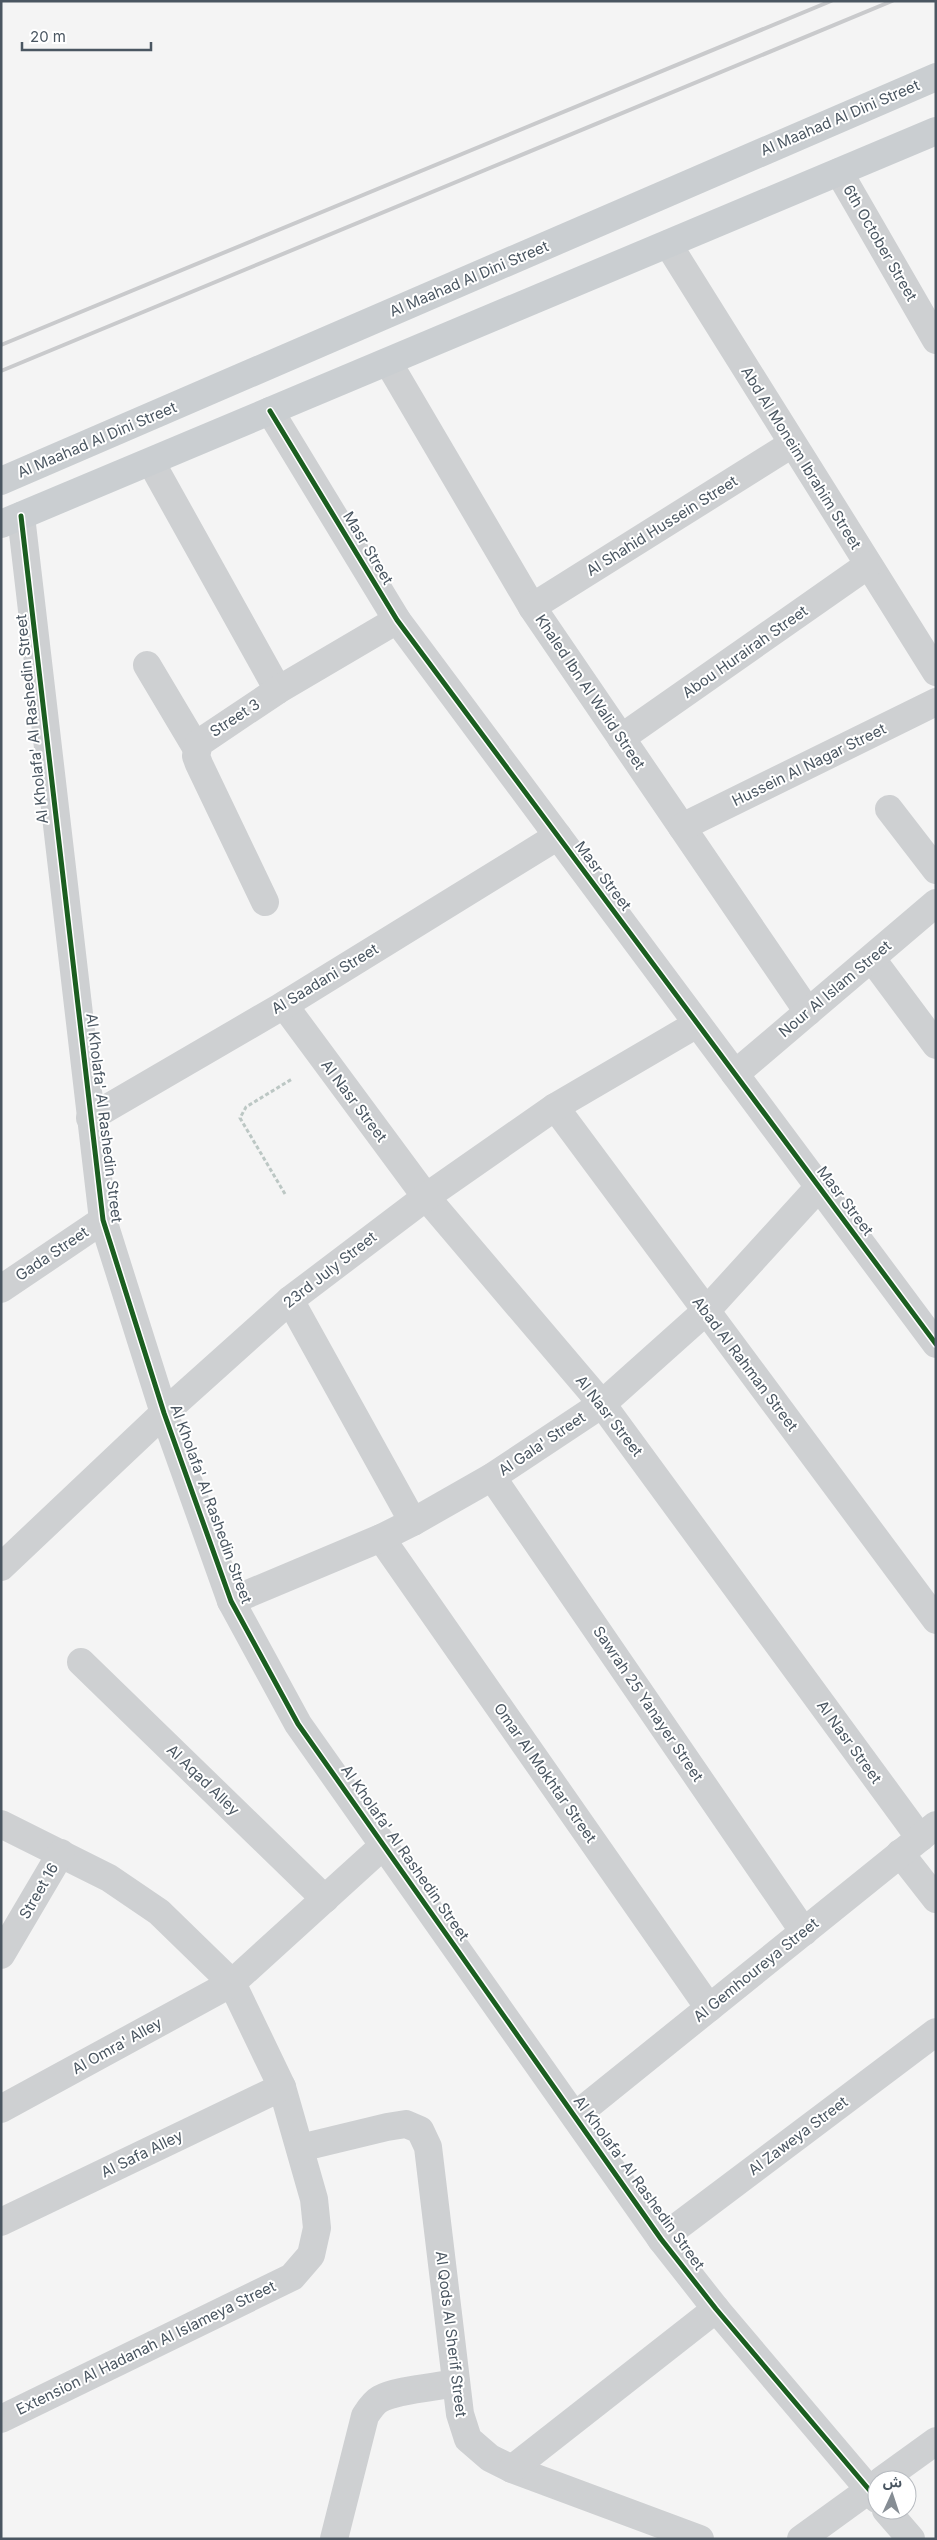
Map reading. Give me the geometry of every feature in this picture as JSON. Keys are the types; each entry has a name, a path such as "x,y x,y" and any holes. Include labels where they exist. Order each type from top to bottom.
{"main road":[{"name":"Al Maahad Al Dini Street","path":"1,481 936,77"},
{"path":"11,520 936,131"}],"street":[{"name":"6th October Street","path":"840,172 936,340"},
{"name":"Abd Al Moneim Ibrahim Street","path":"668,244 936,672"},
{"name":"Khaled Ibn Al Walid Street","path":"388,362 532,608 808,1012"},
{"name":"Masr Street","path":"270,411 397,620 936,1344"},
{"name":"Al Shahid Hussein Street","path":"532,608 792,444"},
{"path":"151,462 278,690"},
{"name":"Al Kholafa' Al Rashedin Street","path":"11,520 103,1220 115,1265 164,1413 231,1601 298,1724 661,2239 716,2309 867,2478"},
{"name":"Abou Hurairah Street","path":"621,738 868,565"},
{"name":"Street 3","path":"265,902 199,764 196,756 197,749 205,738 278,690 397,620"},
{"path":"147,664 197,749"},
{"name":"Hussein Al Nagar Street","path":"682,827 936,702"},
{"path":"889,808 936,870"},
{"name":"Al Saadani Street","path":"90,1118 284,1005 558,836"},
{"name":"Nour Al Islam Street","path":"735,1074 936,904"},
{"path":"872,958 936,1046"},
{"name":"Al Nasr Street","path":"284,1005 426,1197 602,1404 919,1839 936,1899"},
{"name":"23rd July Street","path":"1,1567 164,1413 290,1300 426,1197 555,1107 697,1024"},
{"name":"Abad Al Rahman Street","path":"555,1107 936,1620"},
{"name":"Al Gala' Street","path":"231,1601 380,1538 413,1522 492,1477 602,1404 706,1311 819,1187"},
{"name":"Gada Street","path":"1,1289 103,1220"},
{"path":"290,1300 413,1522"},
{"name":"Sawrah 25 Yanayer Street","path":"492,1477 804,1932"},
{"name":"Omar Al Mokhtar Street","path":"380,1538 709,2008"},
{"name":"Al Aqad Alley","path":"81,1662 324,1899"},
{"path":"1,1824 109,1878 159,1912 232,1983 282,2087 300,2148"},
{"name":"Al Gemhoureya Street","path":"576,2116 919,1839"},
{"name":"Al Omra' Alley","path":"1,2109 232,1983 384,1845"},
{"name":"Street 16","path":"1,1955 61,1853"},
{"name":"Al Zaweya Street","path":"661,2239 936,2032"},
{"name":"Al Safa Alley","path":"1,2222 282,2087"},
{"name":"Al Qods Al Sherif Street","path":"300,2148 406,2124 420,2130 428,2147 460,2414 468,2439 490,2458 512,2468 700,2539"},
{"name":"Extension Al Hadanah Al Islameya Street","path":"1,2419 292,2277 311,2255 317,2228 314,2199 300,2148"},
{"path":"512,2468 716,2309"},
{"path":"334,2539 365,2416 371,2407 380,2399 393,2394 456,2383"},
{"path":"899,2470 936,2441"},
{"path":"801,2539 867,2494"},
{"path":"895,2520 911,2539"}],"path":[{"path":"285,1194 240,1118 242,1111 323,1060"}],"railway":[{"path":"1,345 831,1"},
{"path":"1,371 892,1"}],"cycle path":[{"path":"270,411 397,620 936,1344"},
{"path":"21,516 103,1220 164,1413 231,1601 298,1724 661,2239 716,2309 867,2487"}]}
